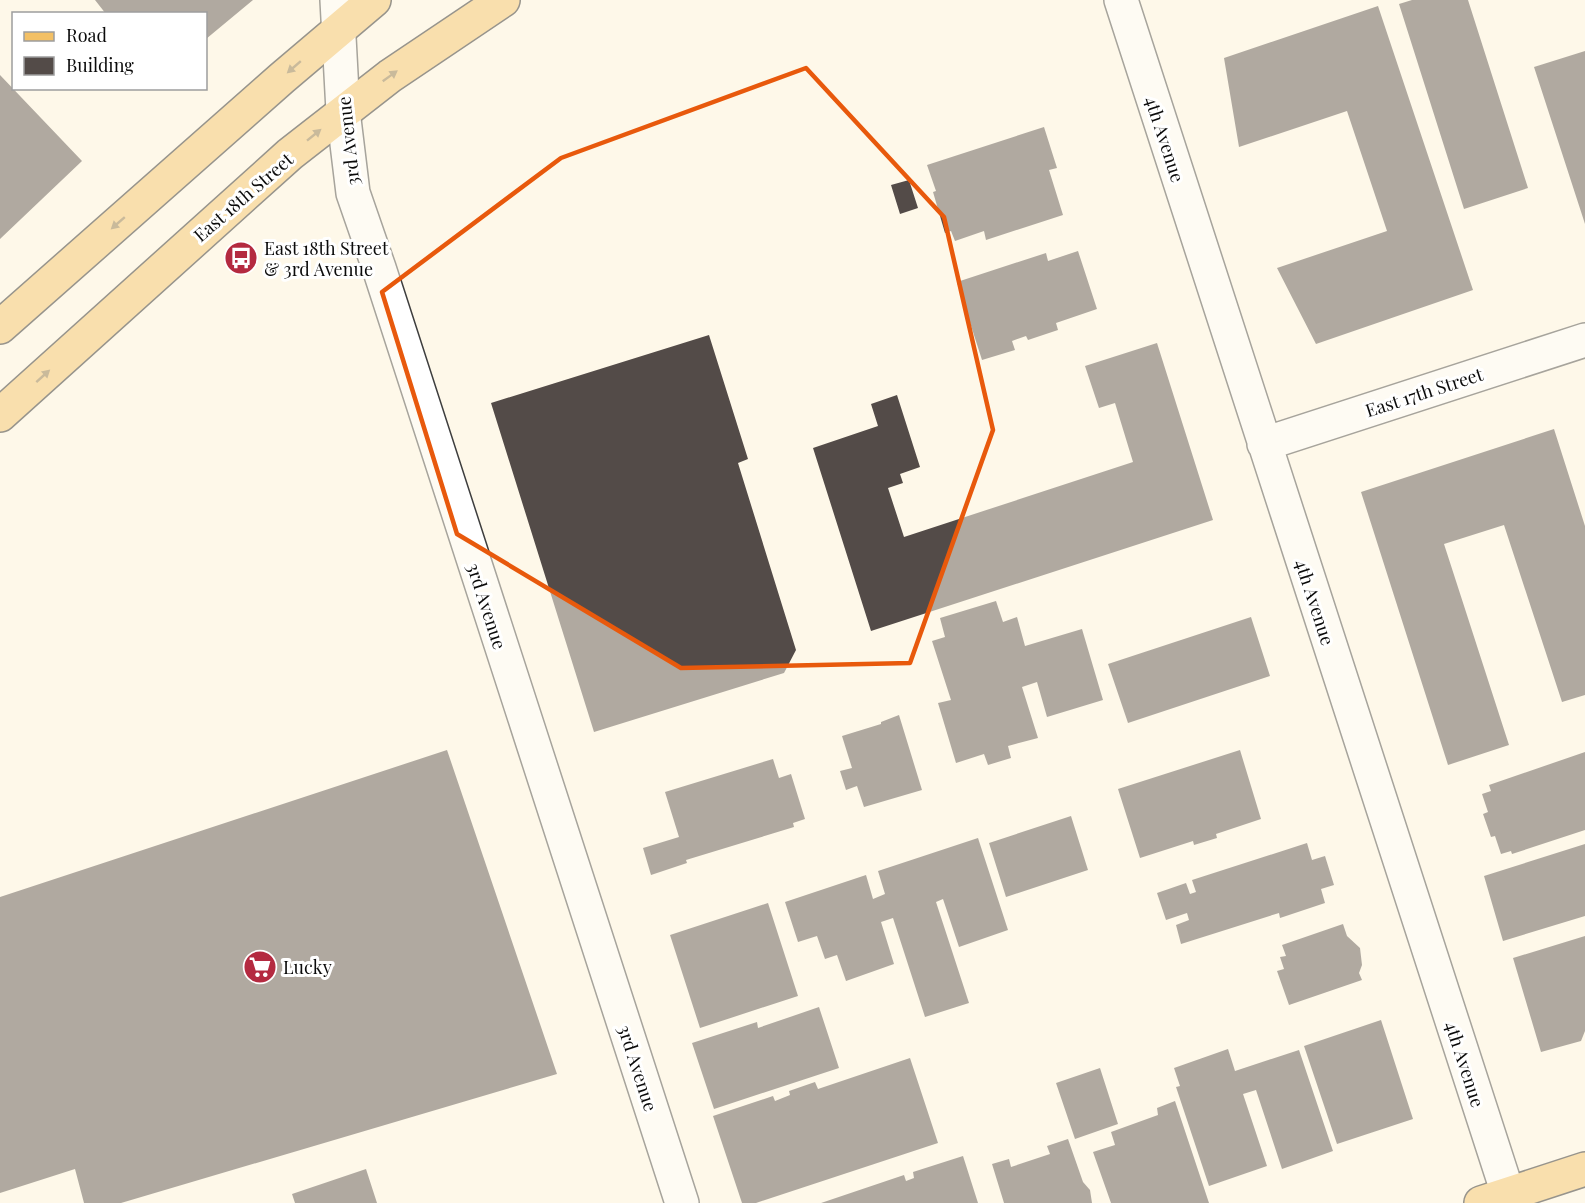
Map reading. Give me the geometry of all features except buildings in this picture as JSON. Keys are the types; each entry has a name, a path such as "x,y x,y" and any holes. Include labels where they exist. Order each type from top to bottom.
{"main road":[{"path":"0,327 338,15 374,0"},
{"name":"East 18th Street","path":"0,415 281,162 390,76 503,0"},
{"path":"1500,1200 1585,1169"}],"street":[{"name":"4th Avenue","path":"1121,0 1264,444 1500,1200"},
{"name":"3rd Avenue","path":"338,15 343,111 353,193 682,1203"},
{"name":"East 17th Street","path":"1264,444 1585,340"}],"highlighted area":[{"path":"806,68 944,217 993,430 910,663 681,668 457,534 382,292 561,158"}],"place":[{"name":"East 18th Street & 3rd Avenue","path":"241,258"},
{"name":"Lucky","path":"260,967"}]}
